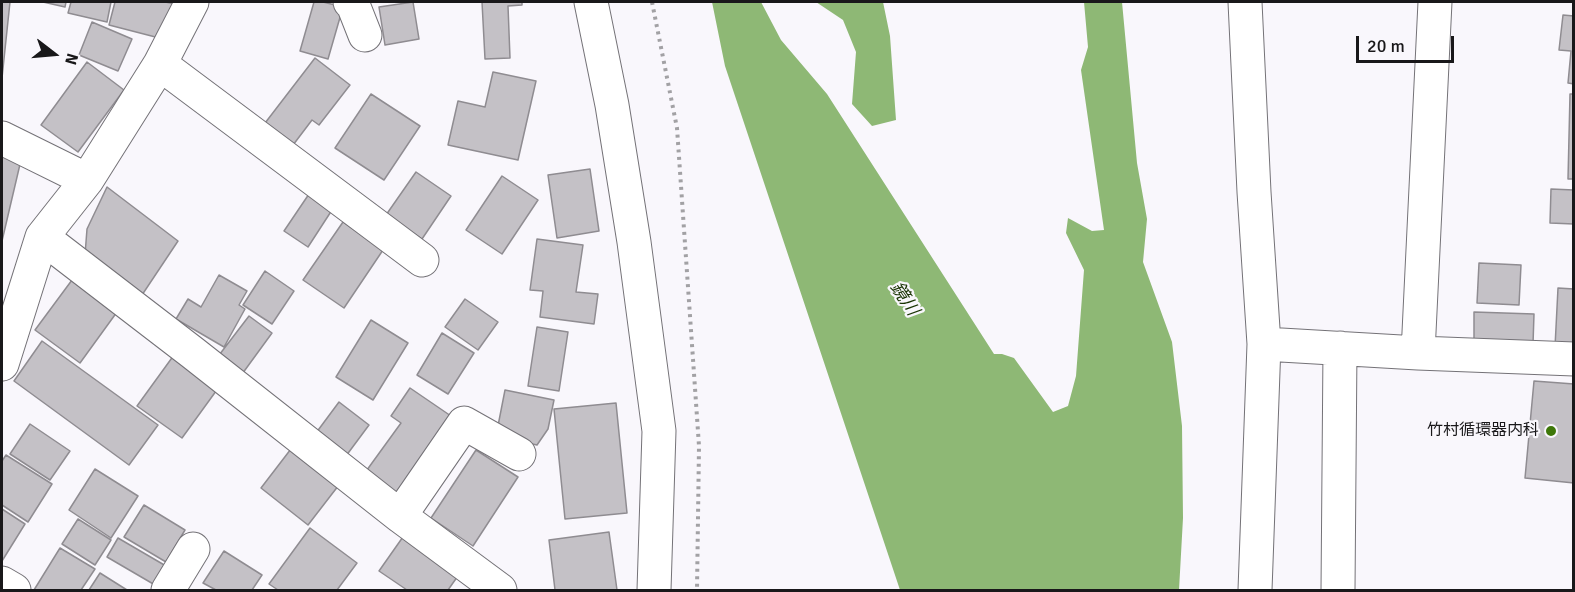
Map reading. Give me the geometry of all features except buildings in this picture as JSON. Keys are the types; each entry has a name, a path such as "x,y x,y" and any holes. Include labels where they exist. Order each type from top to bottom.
{"street":[{"path":"2,364 42,237 87,180 160,63 192,2"},
{"path":"350,2 352,2 365,35"},
{"path":"591,2 612,105 659,431 654,591"},
{"path":"1245,2 1264,344 1255,591"},
{"path":"1418,353 1435,2"},
{"path":"160,63 422,260"},
{"path":"2,138 87,180"},
{"path":"42,237 194,353 400,516 500,591"},
{"path":"1264,344 1574,359"},
{"path":"1338,591 1340,348"},
{"path":"400,516 464,423 519,454"},
{"path":"168,591 193,549"},
{"path":"2,583 14,591"}],"path":[{"path":"652,2 677,128 699,447 697,591"}],"water":[{"name":"鏡川","path":"712,2 761,2 781,40 827,94 994,354 1014,358 1053,412 1068,406 1076,376 1084,270 1066,233 1068,218 1092,231 1104,230 1081,70 1088,47 1084,2 1122,2 1137,163 1147,219 1143,262 1172,342 1182,426 1183,518 1179,590 900,590 725,66"},
{"path":"816,2 883,2 890,36 896,120 872,126 852,104 856,52 843,20"}],"place":[{"name":"竹村循環器内科","path":"1551,431"}]}
